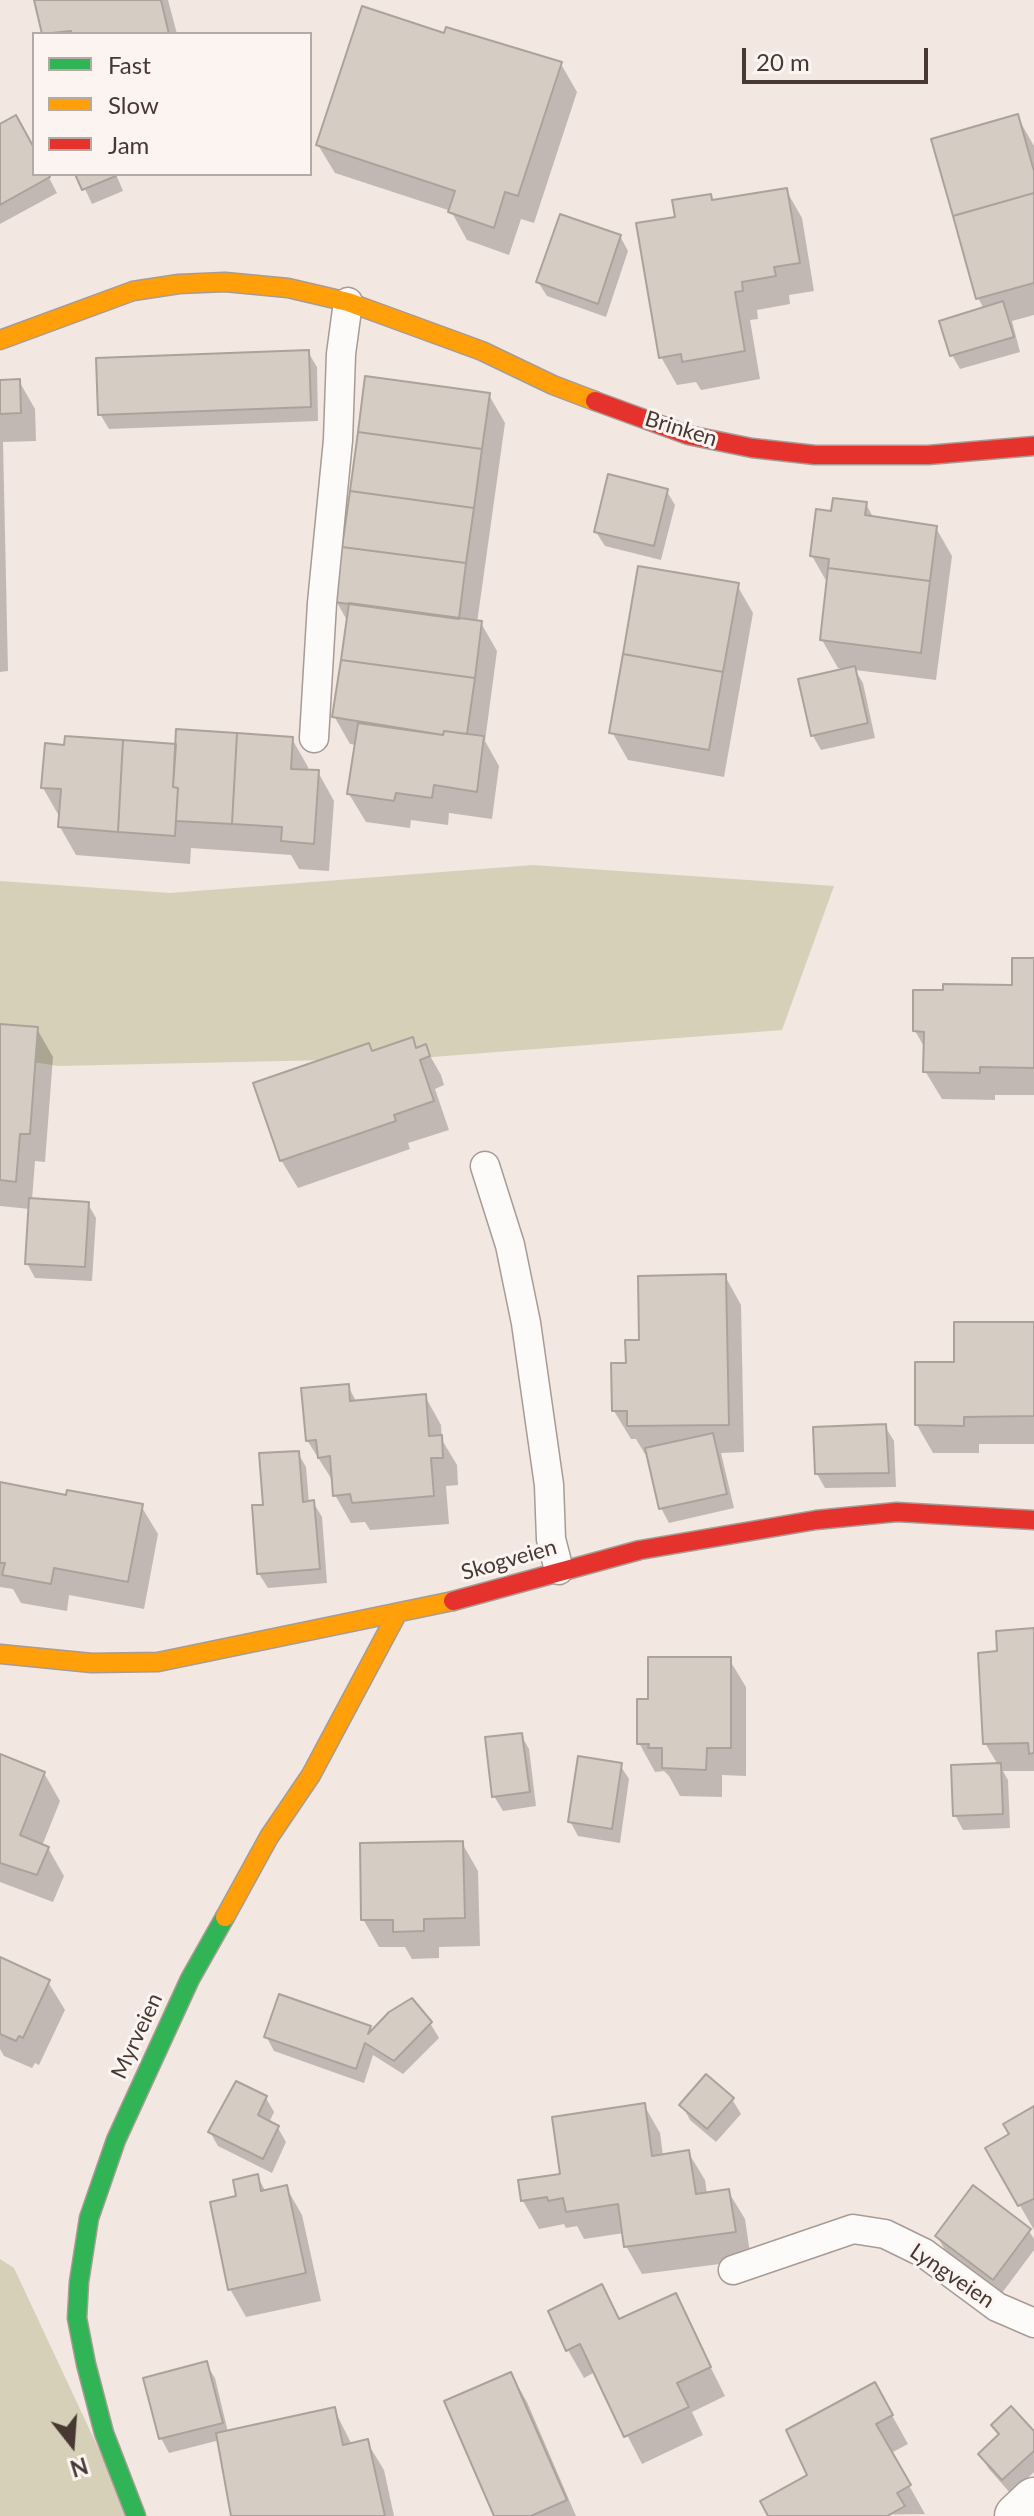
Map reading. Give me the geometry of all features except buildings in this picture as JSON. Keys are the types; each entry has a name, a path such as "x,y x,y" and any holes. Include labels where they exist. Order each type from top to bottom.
{"street":[{"name":"Brinken","path":"0,340 133,291 179,284 225,282 288,288 348,302 482,351 553,385 688,435 752,448 815,455 928,455 1034,446"},
{"name":"Skogveien","path":"0,1654 92,1663 158,1662 284,1634 430,1607 640,1550 816,1520 897,1512 1034,1520"},
{"name":"Myrveien","path":"136,2516 104,2433 77,2318 89,2218 116,2140 190,1979 269,1837 311,1775 397,1614"},
{"path":"1017,2516 1034,2500"}],"lane":[{"path":"314,738 322,603 338,440 341,354 348,302"},
{"path":"485,1166 510,1245 526,1323 549,1485 551,1539 559,1570"},
{"name":"Lyngveien","path":"733,2270 853,2229 885,2234 924,2253 997,2307 1034,2323"}],"shaded area":[{"path":"533,865 834,886 782,1030 419,1058 58,1066 0,1057 0,881 170,893"},
{"path":"0,2259 14,2268 130,2516 0,2516"}],"traffic: fast":[{"path":"136,2516 104,2433 86,2364 77,2318 79,2282 89,2218 116,2140 190,1979 225,1917"}],"traffic: slow":[{"path":"0,340 133,291 179,284 225,282 288,288 348,302 482,351 595,401"},
{"path":"0,1654 92,1663 158,1662 453,1601"},
{"path":"225,1917 269,1837 311,1775 397,1614"}],"traffic: jam":[{"path":"595,401 688,435 752,448 815,455 928,455 1034,446"},
{"path":"453,1601 640,1550 816,1520 897,1512 1034,1520"}]}
